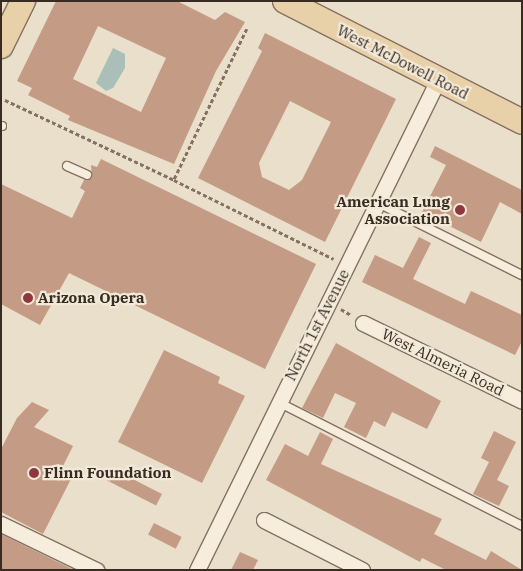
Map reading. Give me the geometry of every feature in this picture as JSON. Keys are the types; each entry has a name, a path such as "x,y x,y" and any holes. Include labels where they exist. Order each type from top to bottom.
{"main road":[{"path":"1,46 23,1"},
{"name":"West McDowell Road","path":"285,1 522,122"}],"street":[{"name":"North 1st Avenue","path":"197,570 438,80"},
{"name":"West Almeria Road","path":"363,323 522,401"},
{"path":"264,520 362,570"},
{"path":"1,524 96,570"}],"lane":[{"path":"67,166 87,175"},
{"path":"378,203 522,275"},
{"path":"278,402 522,526"}],"path":[{"path":"174,180 247,29"},
{"path":"5,100 347,265"},
{"path":"329,301 363,323"}],"water":[{"path":"113,48 125,54 125,68 113,88 106,91 96,83"}],"building":[{"path":"56,1 177,1 215,20 225,12 245,22 216,71 174,164 68,120 70,116 28,95 32,88 17,81","holes":["98,26 166,58 141,112 73,79"]},
{"path":"265,33 396,99 325,242 198,178 262,51 258,48","holes":["290,101 331,122 302,180 289,190 262,177 259,163"]},
{"path":"435,146 522,190 522,214 500,202 481,242 422,212 446,165 430,157"},
{"path":"101,159 316,264 265,369 69,273 40,325 1,304 1,184 72,218 85,191 80,188 84,180 92,178 91,165 97,167"},
{"path":"419,237 431,243 413,279 465,304 471,291 522,315 522,341 515,355 362,282 375,255 403,268"},
{"path":"336,343 441,401 427,429 392,412 385,427 374,421 366,438 344,427 356,403 335,393 323,418 302,408"},
{"path":"164,350 220,377 218,383 245,396 202,483 118,442"},
{"name":"Flinn Foundation","path":"32,402 49,410 34,427 73,446 61,470 72,477 43,534 1,512 1,449 17,418"},
{"path":"494,431 516,442 497,480 509,486 499,506 473,494 489,462 481,458"},
{"path":"320,432 333,439 321,464 442,519 434,534 486,560 491,551 522,570 446,570 422,558 420,562 266,480 285,444 308,456"},
{"path":"113,469 162,494 156,506 107,481"},
{"path":"154,523 182,537 176,549 148,535"},
{"path":"1,535 3,535 74,570 1,570"},
{"path":"240,552 258,560 253,570 231,570"}],"place":[{"name":"American Lung Association","path":"460,210"},
{"name":"Arizona Opera","path":"28,298"},
{"name":"Flinn Foundation","path":"34,473"}]}
